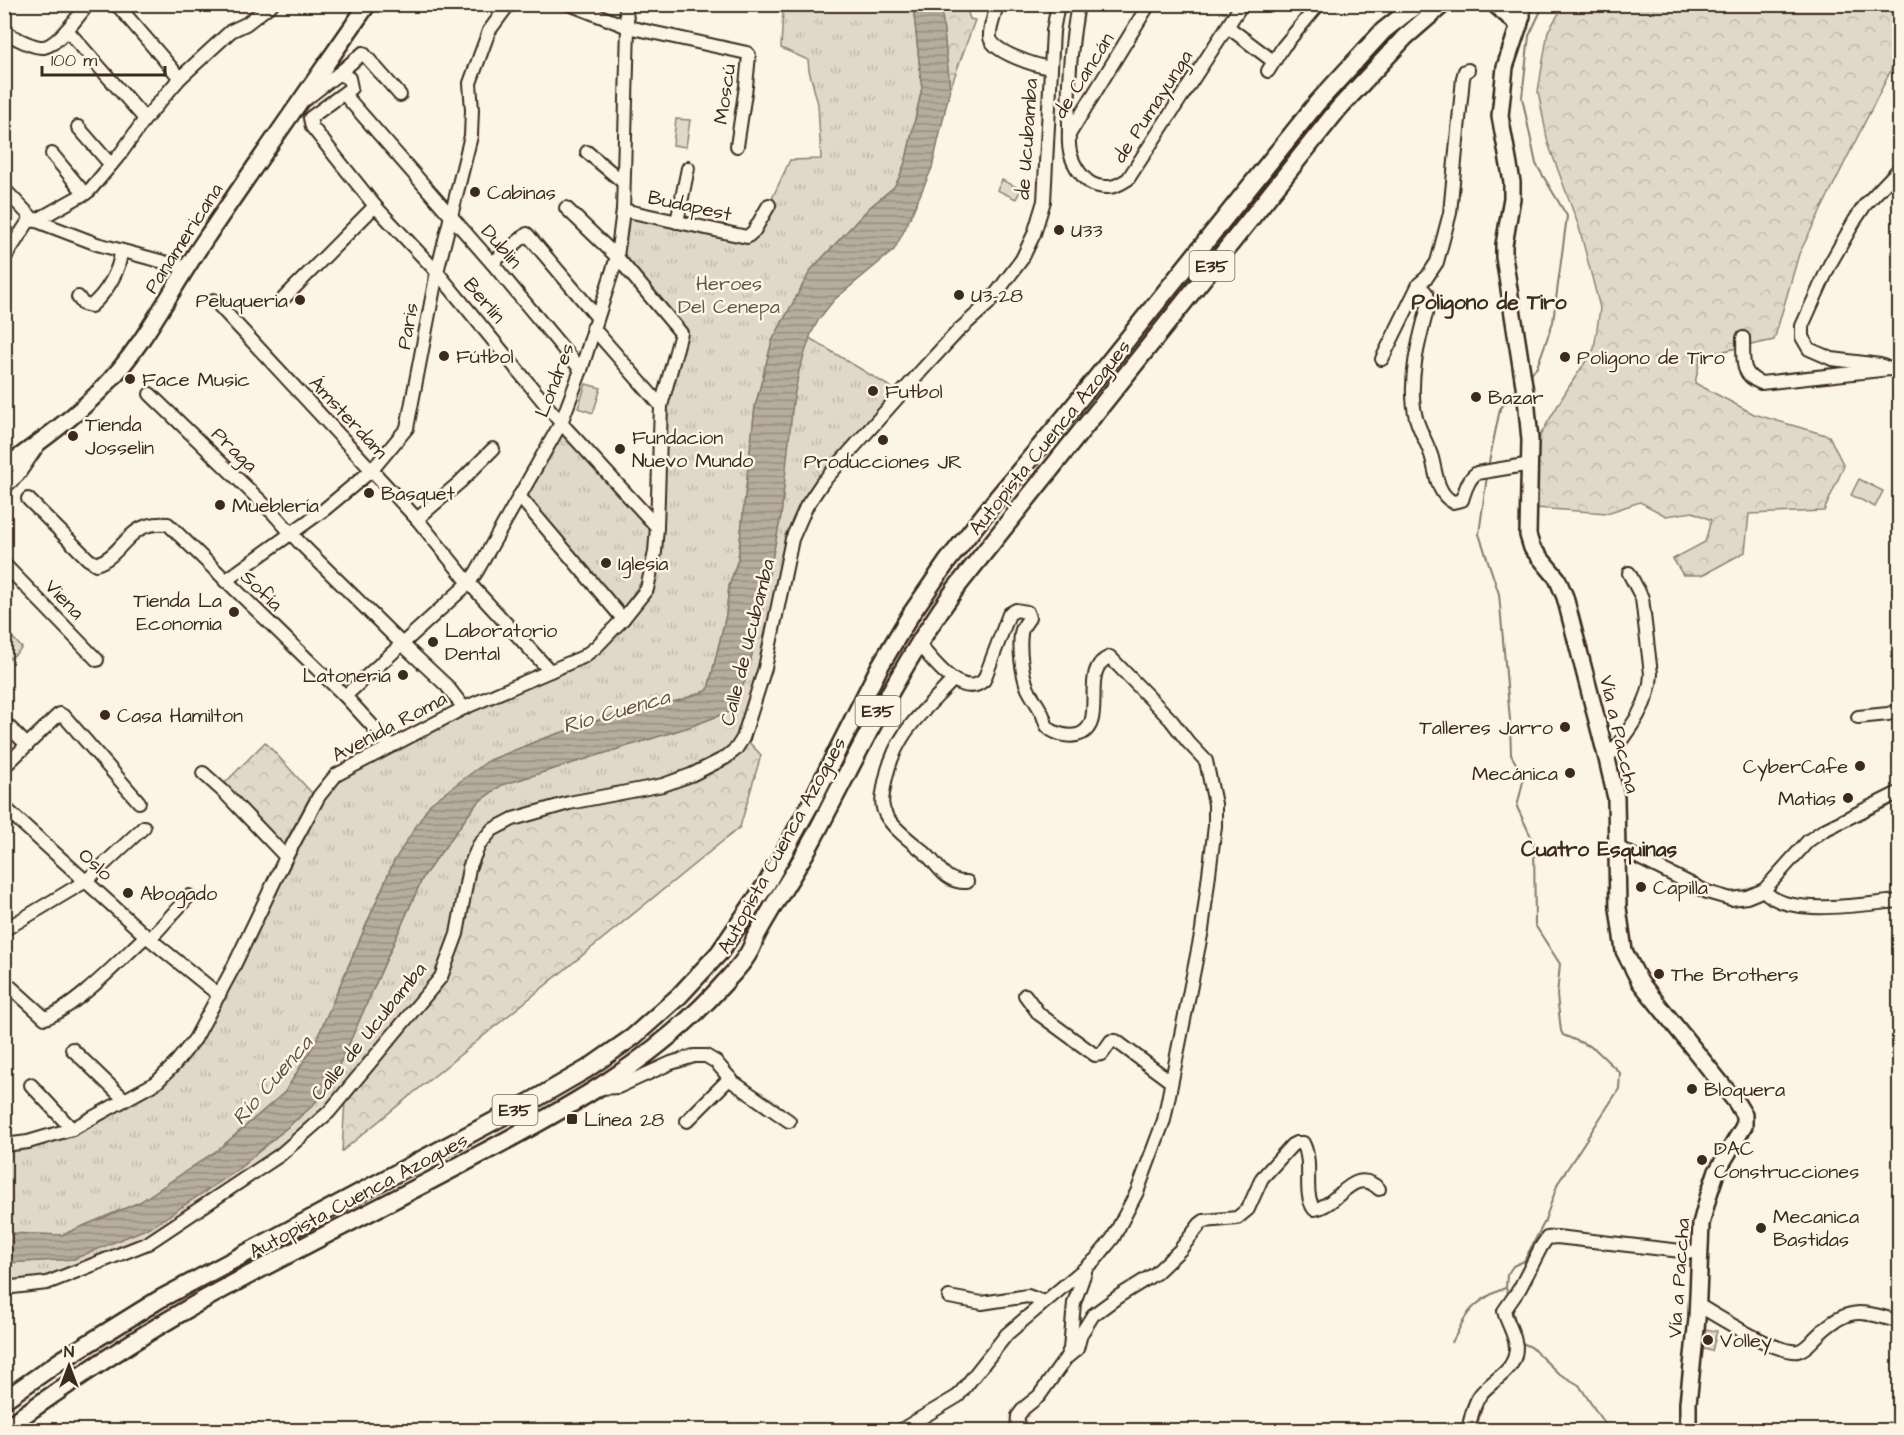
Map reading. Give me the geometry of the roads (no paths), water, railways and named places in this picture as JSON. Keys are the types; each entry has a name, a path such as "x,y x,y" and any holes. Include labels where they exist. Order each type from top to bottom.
{"highway":[{"path":"1383,31 1402,4"},
{"name":"Autopista Cuenca Azogues","path":"4,1400 78,1349 185,1285 411,1166 577,1075 648,1025 698,978 733,934 767,883 810,806 880,666 937,576 998,497 1289,137 1339,79 1383,31 1443,4"},
{"path":"1421,12 1448,4"},
{"path":"1495,4 1523,12"},
{"name":"Autopista Cuenca Azogues","path":"4,1429 90,1370 203,1300 498,1145 599,1088 639,1061 682,1025 721,986 752,949 759,930 796,869 876,715 918,643 987,547 1324,126 1421,12"}],"main road":[{"name":"Panamericana","path":"4,468 100,391 120,368 368,4"},
{"name":"Vía a Paccha","path":"1523,12 1505,67 1500,116 1512,182 1504,257 1530,440 1528,535 1532,548 1557,578 1565,597 1607,759 1616,798 1618,920 1624,951 1630,966 1653,999 1744,1115 1744,1126 1740,1136 1716,1173 1701,1224 1698,1305 1688,1402 1688,1431"}],"street":[{"path":"4,32 34,45 44,47 50,45 67,30 88,4"},
{"path":"113,4 119,7 180,78"},
{"path":"4,259 28,222 85,194 180,78 231,31 246,24 272,4"},
{"name":"Paris","path":"225,582 292,534 372,470 407,428 437,272 471,136 470,83 489,31 509,4"},
{"name":"Moscú","path":"569,4 628,27 747,53 749,55 746,86 736,146"},
{"name":"Londres","path":"345,696 470,583 561,423 581,370 617,257 623,210 628,27 625,4"},
{"path":"996,4 990,41 998,50 1051,68"},
{"name":"de Ucubamba","path":"822,483 936,355 989,303 1022,260 1034,234 1044,201 1053,31 1058,4"},
{"path":"1069,134 1071,42 1078,4"},
{"name":"de Cancán","path":"1069,134 1149,4"},
{"name":"de Pumayunga","path":"1069,134 1070,151 1075,164 1093,185 1107,188 1118,186 1128,179 1242,4"},
{"path":"1268,71 1283,47 1319,4"},
{"path":"1228,27 1269,57"},
{"path":"67,30 145,119"},
{"path":"296,107 363,53 400,96"},
{"path":"1382,359 1419,284 1427,277 1437,261 1450,213 1463,78 1465,71 1468,70"},
{"path":"338,74 350,78 351,88 344,94"},
{"name":"Dublin","path":"344,94 492,263 581,370"},
{"name":"Berlín","path":"344,94 310,118 310,122 375,206 437,272 561,423 657,527"},
{"path":"78,127 111,165"},
{"path":"587,152 623,182"},
{"path":"52,154 85,194"},
{"path":"677,222 688,168"},
{"path":"1895,370 1880,365 1832,359 1809,349 1803,337 1802,326 1830,264 1864,205 1899,168"},
{"path":"4,189 34,220 97,244 186,268"},
{"name":"Budapest","path":"623,210 747,237 754,231 769,205"},
{"path":"284,298 375,206"},
{"path":"566,207 617,257"},
{"path":"492,263 527,234 662,406"},
{"path":"78,297 83,304 91,306 99,299 114,276 121,260 121,250"},
{"name":"Avenida Roma","path":"4,1145 28,1142 72,1129 157,1082 174,1065 195,1039 286,857 319,796 336,775 464,708 583,657 623,619 647,589 655,552 662,406 681,333 617,257"},
{"path":"1419,284 1427,294 1429,303 1413,370 1413,393 1416,418 1428,444 1439,487 1449,500 1456,502 1462,500 1473,475 1531,464"},
{"name":"Ámsterdam","path":"214,300 417,519 470,583 550,671"},
{"path":"1743,338 1744,370 1750,378 1761,383 1895,370"},
{"name":"Praga","path":"150,394 447,686 464,708"},
{"path":"4,488 18,475 40,441"},
{"path":"417,519 459,483 493,449"},
{"name":"Calle de Ucubamba","path":"4,1288 47,1283 148,1243 280,1155 329,1112 441,977 458,934 469,868 479,845 492,830 513,819 569,803 663,785 691,775 736,749 743,738 765,668 792,539 806,507 822,483"},
{"path":"519,496 623,619"},
{"name":"Sofía","path":"28,499 88,559 96,564 104,561 143,526 168,524 225,582 345,696 390,745"},
{"name":"Viena","path":"4,564 97,660"},
{"path":"1607,759 1630,729 1651,686 1642,598 1629,573"},
{"path":"901,1431 958,1396 1007,1334 1086,1269 1113,1238 1137,1192 1164,1120 1202,930 1215,826 1215,804 1206,761 1171,720 1110,657 1103,660 1097,667 1093,694 1093,719 1088,730 1078,735 1066,736 1047,726 1028,688 1023,670 1020,632 1029,618 1027,612 1016,610 1009,614 988,669 981,683 975,686 964,685 953,680 942,671 918,643"},
{"path":"953,680 913,721 895,748 881,798 887,818 930,857 945,875 955,882 967,882"},
{"path":"1858,717 1888,714 1899,710"},
{"path":"4,767 60,714 139,802"},
{"path":"4,722 27,745"},
{"path":"202,773 224,792 286,857"},
{"path":"1617,847 1719,897 1731,899 1747,897 1764,890 1808,841 1824,830 1899,792"},
{"name":"Oslo","path":"4,807 148,937 219,995"},
{"path":"4,930 86,881 144,827"},
{"path":"1764,890 1779,902 1795,906 1822,907 1899,901"},
{"path":"4,981 45,1018 54,1015 96,983 148,937 189,896"},
{"path":"1024,995 1039,1014 1095,1055 1102,1054 1111,1041 1116,1041 1170,1082"},
{"path":"72,1049 125,1100"},
{"path":"599,1088 618,1087 671,1063 694,1056 706,1056 716,1062 733,1082 789,1121"},
{"path":"687,1121 730,1078"},
{"path":"31,1085 72,1129"},
{"path":"1066,1358 1077,1349 1081,1334 1093,1315 1156,1273 1180,1250 1200,1224 1204,1221 1237,1218 1248,1209 1262,1178 1296,1143 1303,1143 1309,1158 1309,1203 1314,1209 1325,1206 1358,1181 1367,1182 1379,1189"},
{"path":"1468,1431 1474,1405 1481,1394 1506,1373 1513,1362 1516,1347 1504,1311 1520,1288 1544,1241 1552,1237 1699,1254"},
{"path":"1017,1431 1018,1416 1039,1396 1070,1349 1074,1303 1086,1269"},
{"path":"949,1297 982,1303 1028,1296 1044,1302"},
{"path":"1698,1305 1771,1344 1788,1350 1800,1351 1805,1348 1829,1324 1843,1315 1867,1313 1899,1322"}],"waterway":[{"path":"1530,375 1537,367 1553,322 1567,216 1536,164 1522,97 1529,36 1544,4"},
{"path":"1488,467 1500,409 1518,388"},
{"path":"1487,476 1479,534 1499,594 1511,755 1524,777 1517,807 1534,843 1535,925 1560,964 1557,995 1563,1035 1594,1048 1620,1073 1619,1089 1558,1183 1544,1223 1524,1261 1513,1266 1507,1275 1506,1288 1509,1297"},
{"path":"1452,1342 1464,1319 1474,1307 1485,1298 1505,1288"},
{"path":"1512,1308 1517,1329"},
{"path":"1520,1342 1531,1347 1558,1373 1579,1385 1603,1422 1613,1430"},
{"path":"1476,1430 1484,1398"}],"place":[{"name":"Cabinas","path":"475,192"},
{"name":"U33","path":"1059,230"},
{"name":"U3-28","path":"959,295"},
{"name":"Peluqueria","path":"300,300"},
{"name":"Fútbol","path":"444,356"},
{"name":"Poligono de Tiro","path":"1565,357"},
{"name":"Face Music","path":"130,379"},
{"name":"Futbol","path":"873,391"},
{"name":"Bazar","path":"1476,397"},
{"name":"Tienda Josselin","path":"73,436"},
{"name":"Producciones JR","path":"883,440"},
{"name":"Fundacion Nuevo Mundo","path":"620,449"},
{"name":"Basquet","path":"369,493"},
{"name":"Mueblería","path":"220,505"},
{"name":"Iglesia","path":"606,563"},
{"name":"Tienda La Economia","path":"234,612"},
{"name":"Laboratorio Dental","path":"433,642"},
{"name":"Latoneria","path":"403,675"},
{"name":"Casa Hamilton","path":"105,715"},
{"name":"Talleres Jarro","path":"1565,727"},
{"name":"CyberCafe","path":"1860,766"},
{"name":"Mecánica","path":"1570,773"},
{"name":"Matias","path":"1848,798"},
{"name":"Capilla","path":"1641,887"},
{"name":"Abogado","path":"128,893"},
{"name":"The Brothers","path":"1659,974"},
{"name":"Bloquera","path":"1692,1089"},
{"name":"Línea 28","path":"572,1119"},
{"name":"DAC Construcciones","path":"1702,1160"},
{"name":"Mecanica Bastidas","path":"1761,1228"},
{"name":"Volley","path":"1708,1340"}],"district":[{"name":"Poligono de Tiro","path":"1489,302"},
{"name":"Cuatro Esquinas","path":"1599,849"}],"park label":[{"name":"Heroes Del Cenepa","path":"729,294"}],"water label":[{"name":"Río Cuenca","path":"616,711"},
{"name":"Río Cuenca","path":"272,1080"}]}
